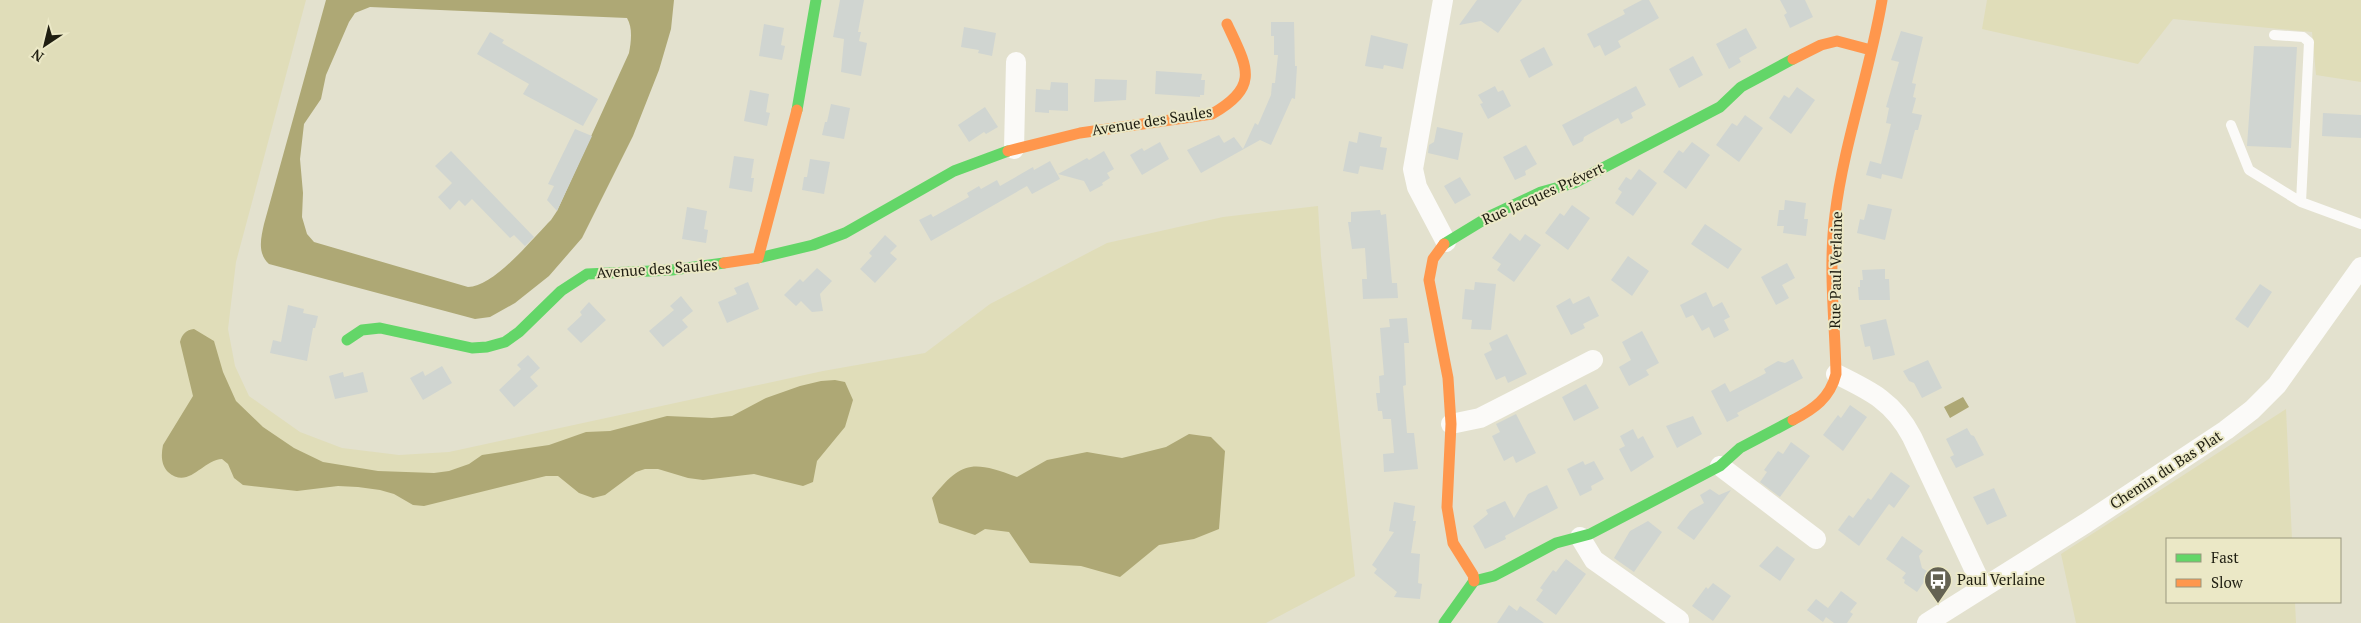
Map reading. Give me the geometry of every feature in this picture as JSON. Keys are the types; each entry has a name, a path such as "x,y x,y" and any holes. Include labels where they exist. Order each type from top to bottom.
{"street":[{"path":"758,258 799,102 816,0"},
{"path":"1443,0 1413,169 1417,187 1446,242 1434,259 1429,280 1447,363 1451,424 1447,507 1453,543 1473,575 1474,581 1447,622"},
{"path":"1871,50 1882,0"},
{"name":"Avenue des Saules","path":"347,340 362,330 380,328 472,348 487,347 505,342 519,332 562,291 587,274 672,270 758,258 817,245 867,222 953,172 1014,149 1112,127 1212,114 1226,108 1236,99 1247,77 1247,68 1227,24"},
{"name":"Rue Jacques Prévert","path":"1446,242 1490,216 1541,192 1574,184 1720,107 1741,88 1822,45 1837,41 1871,50"},
{"name":"Rue Paul Verlaine","path":"1474,581 1494,576 1556,543 1590,534 1720,466 1740,448 1814,409 1822,402 1834,384 1836,374 1833,283 1834,217 1844,161 1866,80 1871,50"},
{"path":"1014,149 1016,62"},
{"name":"Chemin du Bas Plat","path":"1927,623 2226,430 2252,410 2277,384 2361,268"},
{"path":"1451,424 1480,418 1592,360"},
{"path":"1836,374 1882,399 1902,419 1983,588"},
{"path":"1720,466 1816,539"},
{"path":"1580,537 1594,560 1679,620"}],"lane":[{"path":"2274,36 2303,37 2309,42 2301,202"},
{"path":"2231,125 2249,170 2301,202 2361,224"}],"shaded area":[{"path":"0,0 306,0 236,262 228,329 235,366 249,396 300,432 342,448 399,455 449,452 823,371 925,353 990,304 1107,243 1223,217 1318,206 1321,256 1355,576 1266,623 0,623"},
{"path":"326,0 674,0 671,29 659,70 633,136 582,238 549,276 515,303 490,317 475,319 269,264 261,250 264,224","holes":["370,7 627,18 631,31 629,53 557,211 524,249 501,271 478,285 468,287 314,242 307,234 302,217 303,193 300,159 304,124 321,99 326,75 349,22 355,13"]},
{"path":"1987,0 2361,0 2361,82 2316,75 2312,32 2173,19 2138,64 1982,29"},
{"path":"194,329 214,341 223,372 236,401 263,427 294,448 323,462 378,471 434,473 449,471 469,464 482,455 549,445 586,432 610,431 667,416 712,418 732,416 766,398 821,381 835,380 845,382 853,400 845,427 817,461 813,482 803,486 754,474 703,480 688,478 658,469 645,469 636,472 605,495 593,498 579,493 558,476 546,476 424,506 413,505 394,494 358,487 338,486 297,491 243,485 234,478 228,464 222,459 182,478 168,472 162,460 163,445 193,396 180,342 185,333"},
{"path":"1963,397 1969,407 1950,418 1944,407"},
{"path":"2286,409 2292,538 2166,538 2166,603 2295,603 2296,623 2076,623 2061,554"},
{"path":"1189,434 1211,437 1225,451 1219,529 1194,539 1159,545 1120,577 1081,566 1030,563 1009,532 985,529 975,535 939,523 932,498 960,470 969,467 989,468 1017,477 1047,460 1087,452 1122,458 1166,447"}],"building":[{"path":"840,0 864,0 858,32 861,32 859,41 867,43 861,76 841,72 844,39 833,37"},
{"path":"1477,0 1522,0 1498,33 1481,21 1459,25"},
{"path":"1642,0 1649,0 1659,18 1618,41 1621,47 1605,56 1600,45 1594,48 1587,34 1625,14 1623,10"},
{"path":"1780,0 1805,0 1813,17 1790,28 1784,15 1787,13"},
{"path":"1271,22 1294,22 1295,66 1297,66 1295,99 1292,98 1271,145 1260,140 1201,173 1187,150 1219,135 1224,143 1234,137 1243,149 1255,123 1258,125 1271,95 1272,83 1275,83 1278,55 1274,55 1274,36 1271,36"},
{"path":"764,24 784,28 781,45 785,46 782,60 759,56"},
{"path":"964,27 996,33 992,56 978,53 979,50 961,47"},
{"path":"1746,28 1757,48 1739,58 1741,62 1729,69 1716,44"},
{"path":"1901,31 1923,37 1912,83 1916,84 1913,97 1916,98 1912,113 1922,115 1918,130 1915,130 1902,179 1882,174 1881,179 1866,175 1870,161 1881,164 1891,124 1886,123 1889,108 1886,107 1899,62 1891,60"},
{"path":"490,32 504,40 502,43 598,99 583,126 523,94 529,84 477,54"},
{"path":"1371,35 1408,44 1403,69 1384,65 1383,69 1365,66"},
{"path":"2254,46 2297,47 2291,148 2247,146"},
{"path":"1544,47 1553,65 1529,78 1520,60"},
{"path":"1693,56 1703,75 1679,88 1669,69"},
{"path":"1156,71 1202,74 1201,80 1205,80 1204,95 1200,95 1200,97 1155,94"},
{"path":"1095,79 1127,80 1126,100 1094,102"},
{"path":"1051,82 1068,83 1068,111 1049,110 1049,113 1035,112 1036,89 1050,90"},
{"path":"1495,86 1498,92 1503,90 1511,106 1488,119 1480,104 1483,103 1478,95"},
{"path":"1636,86 1646,105 1631,113 1633,118 1621,124 1618,118 1584,137 1583,141 1573,146 1562,125"},
{"path":"1797,87 1815,100 1791,134 1769,118 1784,95 1789,98"},
{"path":"750,90 769,94 766,112 770,113 767,126 744,121"},
{"path":"831,104 850,108 844,139 822,135"},
{"path":"985,107 998,127 986,134 984,132 969,142 958,125"},
{"path":"2323,113 2361,115 2361,138 2322,136"},
{"path":"1745,115 1763,128 1739,162 1716,145 1732,123 1737,126"},
{"path":"1437,127 1463,133 1458,160 1428,153 1429,145 1434,142"},
{"path":"575,129 592,136 557,211 547,200 554,186 548,184"},
{"path":"1359,132 1382,137 1380,147 1387,148 1383,170 1360,166 1358,174 1343,171 1349,141 1357,143"},
{"path":"1160,142 1169,159 1142,175 1130,155 1142,148 1144,151"},
{"path":"1692,142 1710,155 1686,189 1663,172 1679,150 1683,153"},
{"path":"1526,145 1537,164 1525,171 1526,175 1515,180 1503,157"},
{"path":"451,151 534,237 525,246 514,235 510,238 472,199 465,206 459,200 450,210 438,197 452,183 435,166"},
{"path":"1104,151 1114,169 1107,173 1110,178 1102,183 1103,185 1090,192 1084,181 1058,174 1087,158 1089,160"},
{"path":"734,156 754,159 751,178 754,178 752,192 729,188"},
{"path":"810,159 830,162 824,194 802,190 804,177 807,177"},
{"path":"1050,161 1060,179 1032,194 1027,186 931,241 919,220 931,214 933,217 969,197 967,193 979,186 981,189 997,180 1000,186 1033,167 1034,170"},
{"path":"1639,169 1657,183 1633,216 1615,203 1622,192 1618,189 1626,177 1631,180"},
{"path":"1460,177 1471,195 1455,204 1444,186"},
{"path":"1785,200 1806,203 1804,219 1808,219 1806,236 1783,233 1784,226 1777,226 1779,210 1784,210"},
{"path":"1868,204 1892,209 1885,240 1857,233 1860,219 1864,220"},
{"path":"1572,205 1590,218 1568,250 1545,233 1560,213 1564,216"},
{"path":"687,207 707,211 704,229 708,230 706,243 682,239"},
{"path":"1380,210 1381,215 1386,214 1392,283 1397,283 1398,298 1363,299 1362,279 1367,279 1365,248 1352,249 1348,222 1351,222 1351,212"},
{"path":"1705,224 1742,249 1728,269 1691,244"},
{"path":"1510,233 1520,241 1525,234 1541,245 1514,282 1497,270 1501,264 1492,258"},
{"path":"885,235 897,246 890,253 897,259 875,283 860,269 872,256 869,253"},
{"path":"1628,256 1649,271 1632,296 1611,280"},
{"path":"1787,263 1795,278 1782,285 1789,298 1776,305 1761,277"},
{"path":"817,268 832,281 820,294 823,311 812,312 801,301 796,306 784,295 800,279 803,282"},
{"path":"1885,269 1885,279 1889,279 1890,300 1859,300 1858,287 1860,287 1860,280 1863,280 1862,270"},
{"path":"748,282 759,309 727,323 718,302 737,294 734,288"},
{"path":"1475,282 1496,284 1491,330 1471,329 1472,320 1462,319 1465,289 1474,290"},
{"path":"2260,284 2272,292 2248,328 2235,319"},
{"path":"1706,292 1713,307 1722,302 1730,317 1724,320 1729,330 1714,338 1709,327 1702,331 1693,315 1686,318 1680,305"},
{"path":"681,296 693,311 682,320 688,327 663,347 649,331 674,310 670,306"},
{"path":"1589,296 1599,316 1583,324 1585,328 1571,335 1556,306 1570,298 1573,304"},
{"path":"589,302 606,320 581,343 567,329 582,315 580,312"},
{"path":"288,305 304,309 303,313 318,316 315,328 313,328 307,361 270,353 273,340 281,342"},
{"path":"1407,318 1409,343 1404,343 1406,385 1403,386 1407,433 1414,433 1418,469 1384,472 1383,454 1394,453 1391,419 1383,419 1382,411 1378,411 1376,393 1380,393 1379,376 1384,375 1380,328 1390,327 1389,319"},
{"path":"1886,319 1895,355 1873,360 1870,346 1865,347 1860,325"},
{"path":"1642,331 1659,363 1646,370 1649,375 1629,386 1619,367 1631,360 1622,342"},
{"path":"1507,334 1527,374 1508,383 1505,376 1496,380 1484,354 1492,350 1489,343"},
{"path":"528,355 540,368 530,377 538,386 514,407 499,390 521,369 517,365"},
{"path":"1793,359 1803,378 1737,413 1739,416 1727,422 1711,391 1725,383 1730,392 1766,373 1764,369 1778,361 1785,363"},
{"path":"1928,360 1942,388 1922,398 1914,383 1909,381 1903,371"},
{"path":"442,366 452,383 423,400 410,378 423,371 425,376"},
{"path":"343,372 344,377 363,372 368,392 335,399 329,376"},
{"path":"1586,384 1599,408 1574,421 1562,397"},
{"path":"1850,405 1867,417 1843,451 1823,435 1838,415 1841,418"},
{"path":"1516,414 1536,453 1516,463 1513,456 1504,461 1492,436 1500,432 1496,424"},
{"path":"1693,416 1702,434 1677,448 1666,426"},
{"path":"1967,428 1971,435 1974,436 1984,455 1956,468 1950,457 1954,455 1946,439"},
{"path":"1633,429 1638,439 1643,436 1654,457 1631,472 1619,449 1625,446 1620,436"},
{"path":"1791,442 1810,456 1780,497 1760,482 1767,472 1764,470 1778,451 1783,454"},
{"path":"1583,461 1585,465 1594,461 1604,479 1591,486 1592,490 1580,496 1567,469"},
{"path":"1891,472 1910,486 1894,508 1889,504 1859,546 1838,530 1849,515 1853,518 1868,498 1871,500"},
{"path":"1547,485 1558,508 1505,536 1506,539 1485,549 1473,526 1488,514 1486,510 1505,501 1514,518 1528,494"},
{"path":"1994,488 2007,516 1987,525 1973,497"},
{"path":"1710,489 1719,495 1731,490 1694,540 1677,528 1690,511 1704,503 1700,495"},
{"path":"1394,502 1415,506 1413,521 1416,521 1411,553 1420,554 1418,583 1422,584 1420,599 1394,597 1397,592 1374,573 1377,569 1372,565 1394,532 1389,531"},
{"path":"1648,521 1662,532 1634,572 1614,558 1630,531"},
{"path":"1902,536 1923,551 1919,556 1922,568 1930,573 1917,592 1904,583 1905,580 1902,578 1906,573 1886,559"},
{"path":"1777,546 1795,559 1780,581 1759,566"},
{"path":"1566,559 1586,574 1556,615 1536,600 1543,590 1540,588 1553,570 1556,572"},
{"path":"1713,583 1731,596 1713,621 1692,606 1706,587 1708,589"},
{"path":"1841,591 1857,603 1850,612 1853,614 1847,623 1834,623 1826,617 1823,622 1807,610 1816,599 1828,608"},
{"path":"1509,605 1517,611 1520,606 1544,623 1497,623"}],"traffic: fast":[{"path":"797,110 816,0"},
{"path":"1444,244 1490,216 1541,192 1574,183 1720,107 1741,87 1793,59"},
{"path":"758,258 813,245 845,233 954,171 1008,151"},
{"path":"347,340 362,330 380,328 472,348 487,347 505,342 519,332 561,291 587,274 672,270 724,263"},
{"path":"1444,623 1474,581 1494,576 1556,543 1590,534 1720,466 1740,448 1793,420"}],"traffic: slow":[{"path":"1793,420 1808,412 1820,402 1830,390 1836,374 1832,275 1835,215 1844,161 1871,54 1882,0"},
{"path":"1008,151 1080,133 1212,114 1228,104 1244,85 1244,64 1227,24"},
{"path":"1793,59 1821,45 1837,41 1871,50"},
{"path":"724,263 758,258 797,110"},
{"path":"1444,244 1433,259 1429,280 1448,378 1451,424 1447,507 1453,543 1473,575 1474,581"}],"place":[{"name":"Paul Verlaine","path":"1938,604"}]}
